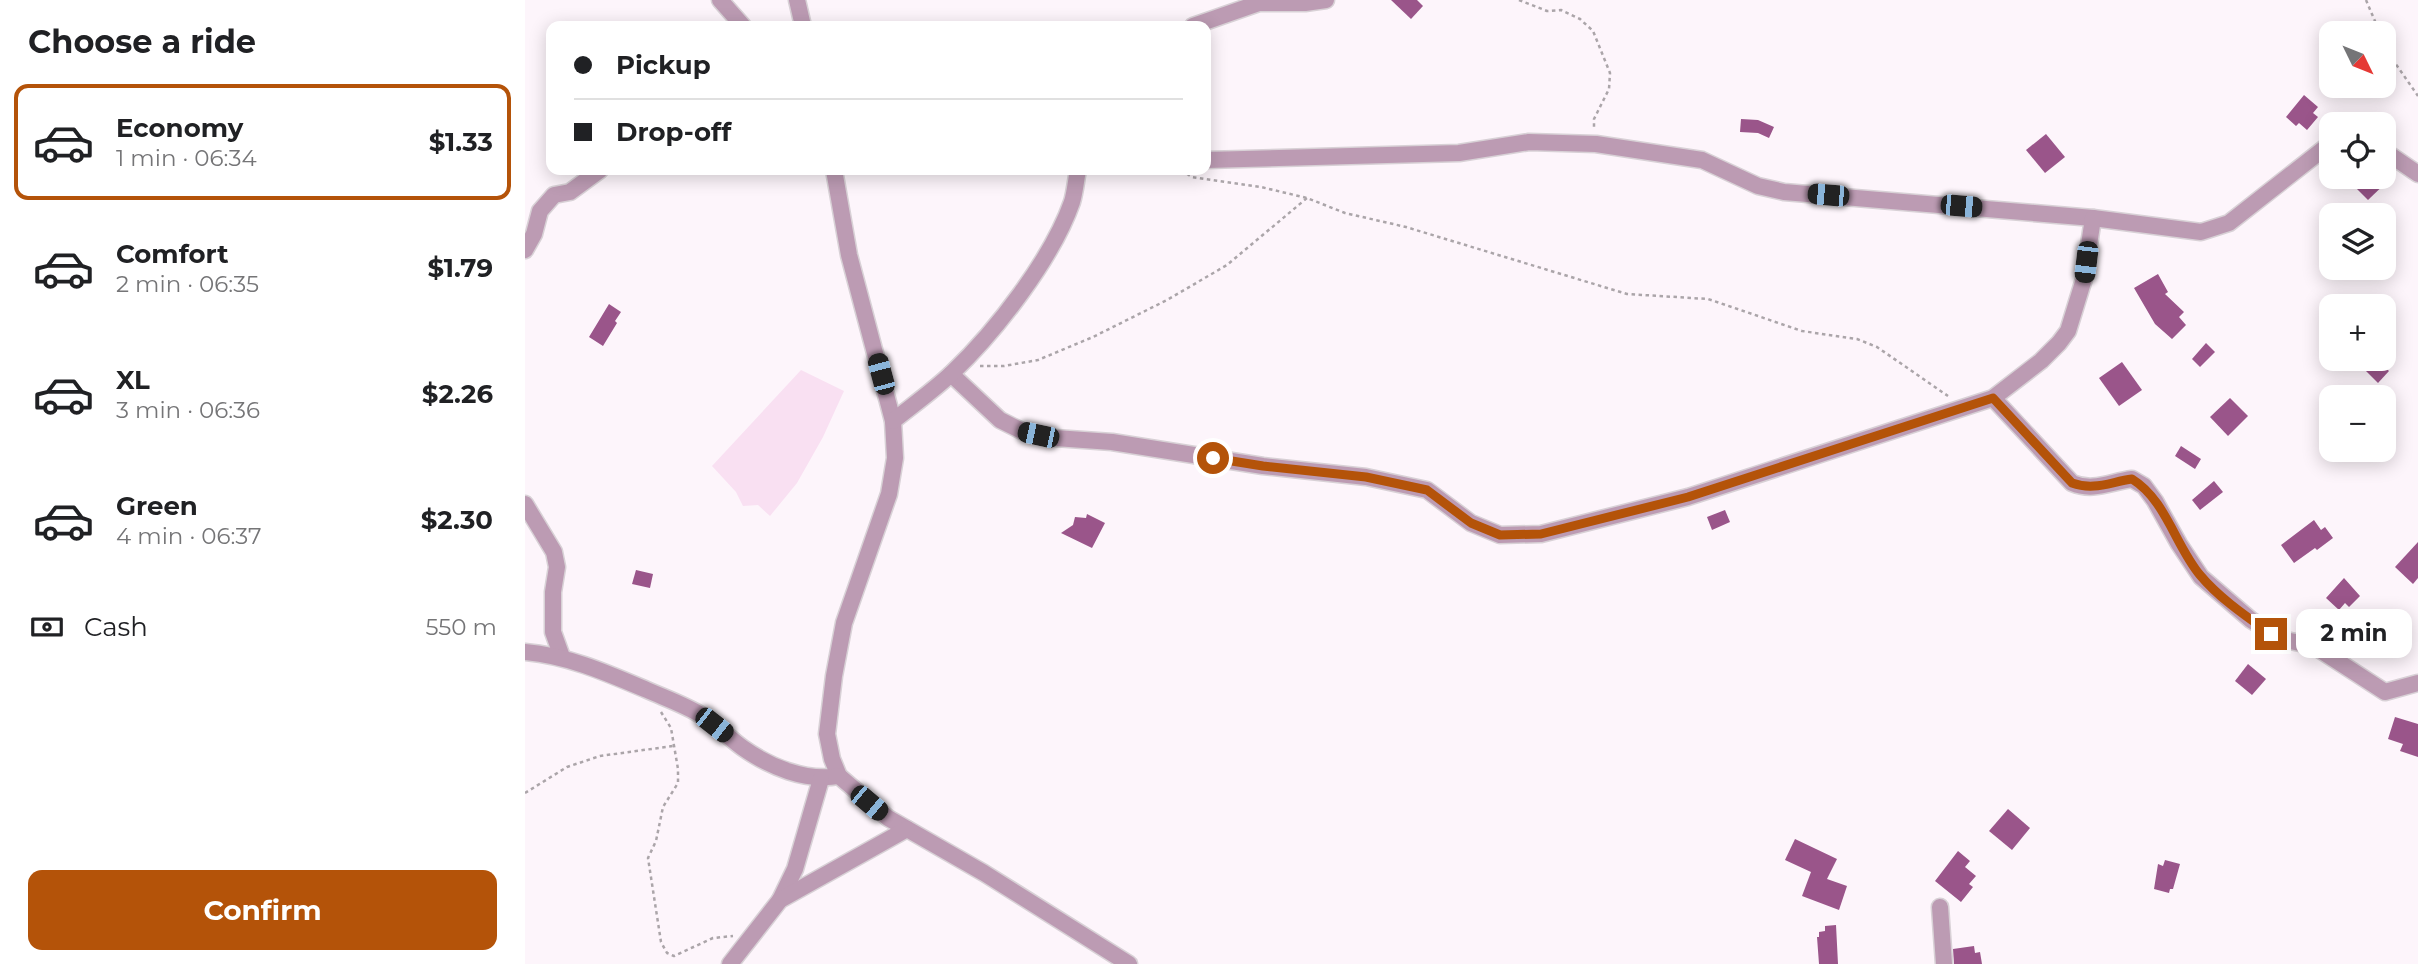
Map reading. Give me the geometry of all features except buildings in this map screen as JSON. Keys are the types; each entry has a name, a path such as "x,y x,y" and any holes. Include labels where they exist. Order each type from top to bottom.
{"street":[{"path":"720,0 739,21"},
{"path":"797,0 802,21"},
{"path":"1208,21 1259,4 1326,0"},
{"path":"1211,160 1459,153 1529,142 1596,144 1702,160 1758,186 1784,191 2093,218 2201,233 2221,228 2319,152"},
{"path":"2396,159 2418,174"},
{"path":"525,250 534,234 540,211 554,195 571,192 593,175"},
{"path":"835,175 849,255 893,421 895,458 889,494 844,623 834,676 827,734 838,776 888,818 984,873 1129,964"},
{"path":"893,421 955,370 992,330 1031,278 1057,236 1072,200 1077,175"},
{"path":"955,370 1000,420 1022,431 1055,438 1112,442 1263,466 1378,480 1427,490 1471,523 1500,535 1541,534 1688,497 1993,398 2041,361 2068,331 2084,279 2093,218"},
{"path":"1993,398 2072,483 2083,488 2099,487 2132,479 2144,486 2201,577 2271,634 2281,639 2314,646 2385,692 2418,683"},
{"path":"525,504 554,552 557,567 553,592 553,632 562,657"},
{"path":"525,652 562,657 604,671 649,691 701,715 745,749 772,765 821,779 838,776"},
{"path":"730,964 780,900 795,869 821,779"},
{"path":"780,900 908,829"},
{"path":"1940,907 1944,964"}],"path":[{"path":"1520,0 1547,10 1561,10 1580,19 1594,31 1609,73 1609,89 1594,119 1596,144"},
{"path":"2366,0 2375,21"},
{"path":"2396,64 2418,96"},
{"path":"1189,175 1307,198 1345,213 1406,227 1614,290 1708,299 1803,331 1857,339 1877,347 1941,392 1969,407"},
{"path":"955,370 1038,360 1093,337 1167,300 1227,265 1307,198"},
{"path":"649,691 671,728 678,769 678,783 663,807 656,841 648,858 663,946 667,953 674,956 713,937 752,934"},
{"path":"525,793 567,767 600,756 673,746"}],"shaded area":[{"path":"801,370 844,391 823,437 797,483 770,516 758,505 743,506 736,492 712,466"}],"route":[{"path":"1213,458 1366,477 1427,490 1471,523 1500,535 1541,534 1688,497 1993,398 2072,483 2083,488 2099,487 2132,479 2144,486 2201,577 2271,634"}]}
